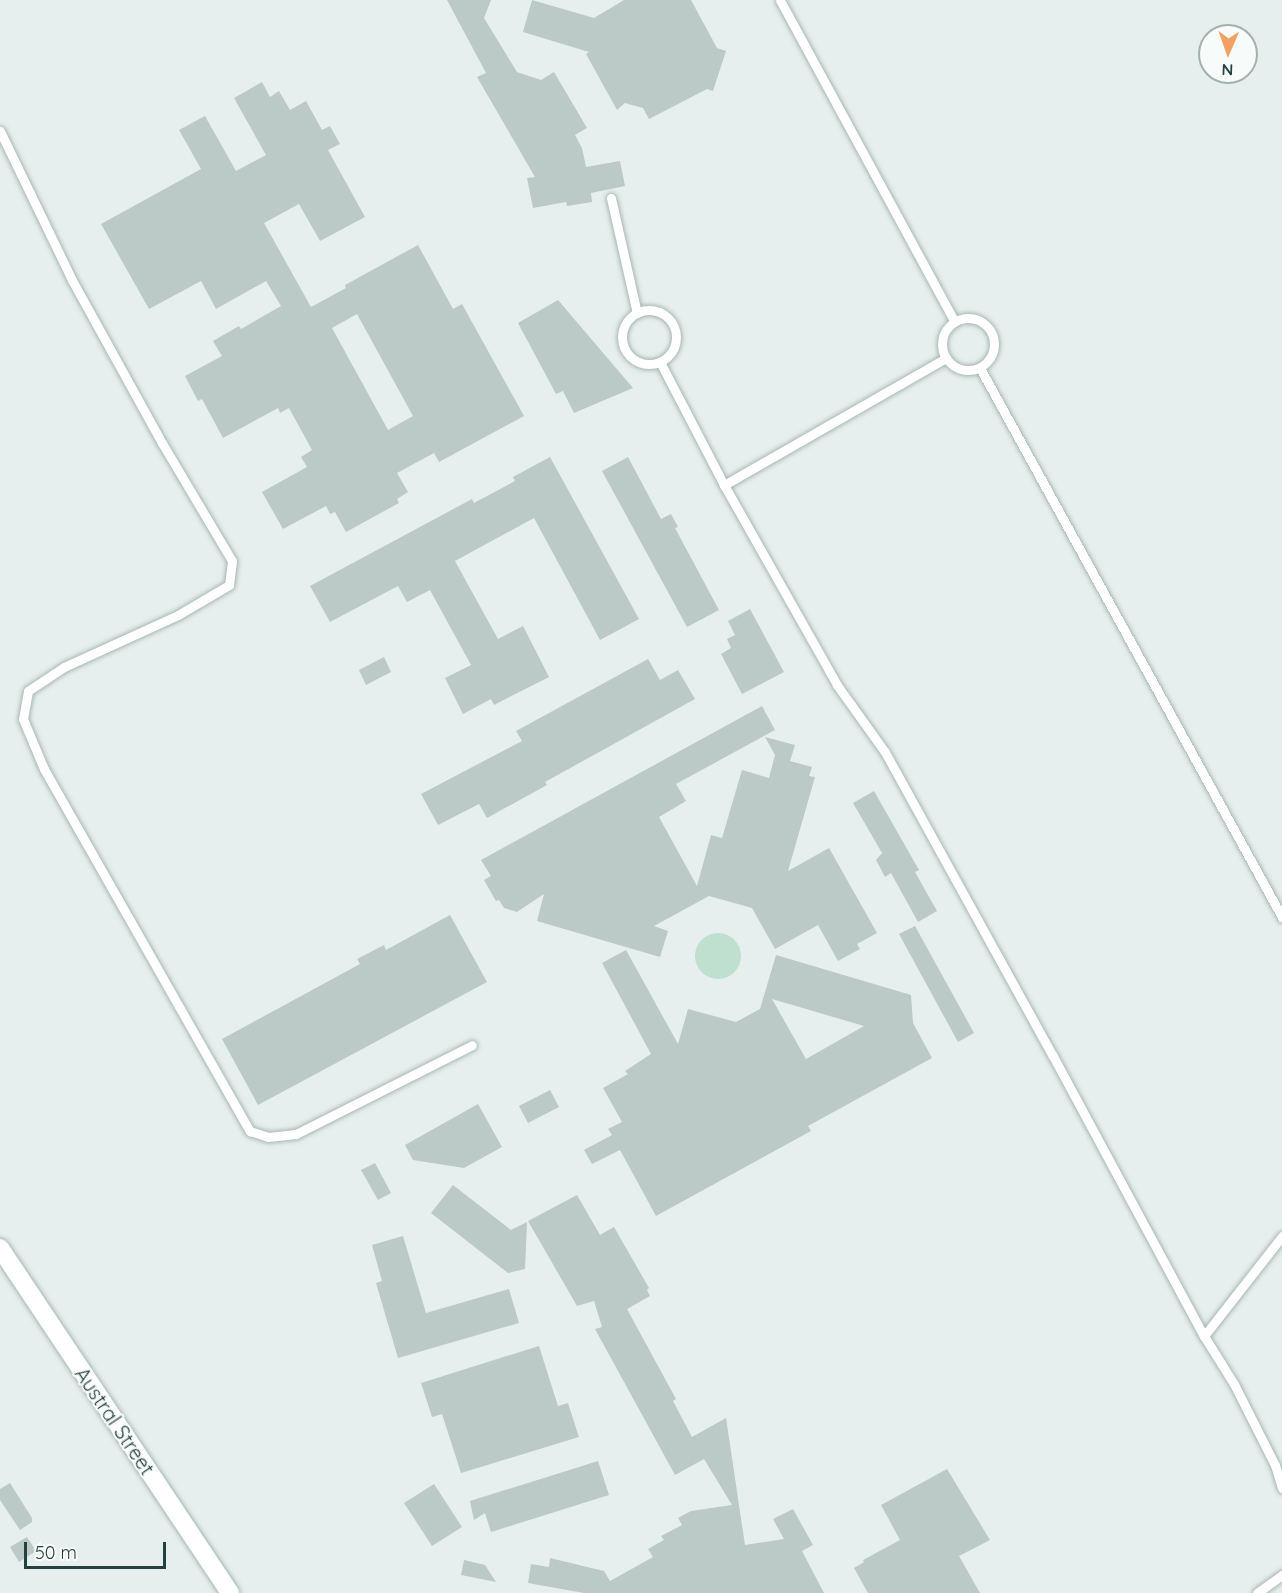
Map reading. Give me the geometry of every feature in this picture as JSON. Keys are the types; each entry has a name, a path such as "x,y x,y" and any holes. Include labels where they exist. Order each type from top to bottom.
{"street":[{"name":"Austral Street","path":"0,1248 230,1593"}],"lane":[{"path":"780,0 955,322"},
{"path":"0,131 72,280 162,443 232,561 230,585 178,615 64,667 28,691 22,720 44,769 250,1131 268,1137 296,1134 472,1045"},
{"path":"611,198 636,313"},
{"path":"645,310 662,313 674,326 676,343 673,351 660,362 651,365 633,360 622,345 624,326 636,313 645,310"},
{"path":"965,318 975,319 985,324 991,332 994,342 993,352 980,368 968,370 956,367 946,358 943,351 944,334 955,322 965,318"},
{"path":"724,485 946,358"},
{"path":"660,362 724,485 837,685 885,753 1053,1056 1204,1336 1234,1384 1275,1465 1282,1488"},
{"path":"980,368 1282,917"},
{"path":"1204,1336 1282,1236"},
{"path":"1257,1593 1282,1575"}],"green space":[{"path":"718,933 734,940 741,956 734,972 718,979 702,972 695,956 702,940"}],"building":[{"path":"447,0 491,0 484,18 517,72 541,80 554,72 587,128 575,135 582,148 586,167 620,161 625,186 591,193 592,202 567,206 566,202 533,208 527,178 535,177 477,77 486,73"},
{"path":"532,0 594,18 624,0 691,0 717,48 726,51 713,91 707,89 649,119 643,108 625,103 617,110 586,54 589,52 523,32"},
{"path":"262,82 270,97 279,91 290,110 306,101 322,130 330,126 340,144 328,150 365,217 320,241 299,204 264,223 311,307 346,288 345,285 418,245 453,309 462,304 524,416 439,462 434,453 397,473 408,492 397,499 399,503 346,532 335,512 330,514 326,506 283,529 262,492 307,467 301,457 312,450 289,408 280,413 278,408 223,438 202,399 198,401 185,376 222,356 213,341 239,326 241,329 281,306 266,281 216,309 201,281 149,309 101,224 201,169 179,130 205,116 236,171 266,155 234,98","holes":["357,314 413,416 388,430 332,328"]},
{"path":"558,300 633,388 574,413 563,391 556,394 518,323"},
{"path":"550,457 639,619 600,640 534,518 455,561 498,639 523,626 549,677 494,705 491,699 463,714 445,678 471,665 430,590 407,602 398,586 330,622 310,586 472,499 474,503 515,481 513,477"},
{"path":"628,457 661,519 671,514 678,527 675,528 719,610 687,627 602,471"},
{"path":"750,609 784,672 742,694 721,654 731,648 727,639 735,635 728,621"},
{"path":"384,657 391,672 366,685 359,670"},
{"path":"648,659 660,680 678,670 695,699 545,782 547,785 487,818 479,804 438,825 421,794 522,741 516,731"},
{"path":"762,706 775,730 676,784 686,801 659,817 697,886 711,835 722,838 742,770 769,778 775,755 765,737 795,745 790,761 812,767 809,776 815,777 788,871 829,848 877,933 857,944 860,949 838,961 818,925 775,949 752,908 709,896 654,926 668,931 660,957 537,921 544,894 517,912 504,908 499,900 496,901 484,880 491,876 481,860"},
{"path":"874,791 919,870 915,872 937,911 918,922 891,873 885,877 876,860 882,853 853,803"},
{"path":"450,915 487,982 258,1105 222,1039 360,964 357,959 384,945 386,950"},
{"path":"915,926 974,1033 958,1042 899,934"},
{"path":"626,950 678,1044 688,1009 736,1022 760,1009 776,955 911,995 913,1023 932,1058 808,1126 811,1131 656,1216 620,1150 592,1164 584,1150 612,1135 608,1129 622,1122 603,1088 628,1074 625,1071 651,1054 602,963","holes":["772,999 864,1026 806,1059"]},
{"path":"550,1090 559,1107 528,1123 519,1106"},
{"path":"478,1104 502,1147 464,1168 413,1160 405,1145"},
{"path":"375,1163 391,1193 378,1200 361,1170"},
{"path":"453,1185 511,1230 527,1222 525,1269 508,1273 431,1213"},
{"path":"577,1195 600,1235 614,1227 649,1288 647,1290 650,1296 627,1309 676,1399 673,1401 692,1437 726,1418 745,1545 784,1539 773,1519 793,1509 813,1545 802,1551 824,1593 584,1593 528,1583 531,1564 549,1567 550,1558 604,1571 610,1581 653,1557 648,1549 664,1540 661,1536 682,1525 678,1518 691,1511 732,1505 704,1459 675,1475 595,1329 602,1327 594,1301 577,1306 528,1221"},
{"path":"403,1236 426,1313 509,1289 519,1323 398,1358 376,1283 382,1281 372,1245"},
{"path":"539,1346 558,1406 568,1403 579,1437 461,1473 442,1414 432,1417 421,1383"},
{"path":"598,1461 609,1495 491,1532 485,1513 474,1520 470,1501"},
{"path":"947,1469 990,1540 959,1556 980,1593 868,1593 854,1568 864,1562 863,1560 900,1540 881,1505"},
{"path":"10,1483 32,1518 32,1522 20,1530 0,1500 0,1489"},
{"path":"434,1484 462,1527 432,1546 404,1503"},
{"path":"27,1537 36,1551 19,1562 10,1547"},
{"path":"464,1560 485,1565 496,1582 461,1575"}]}
